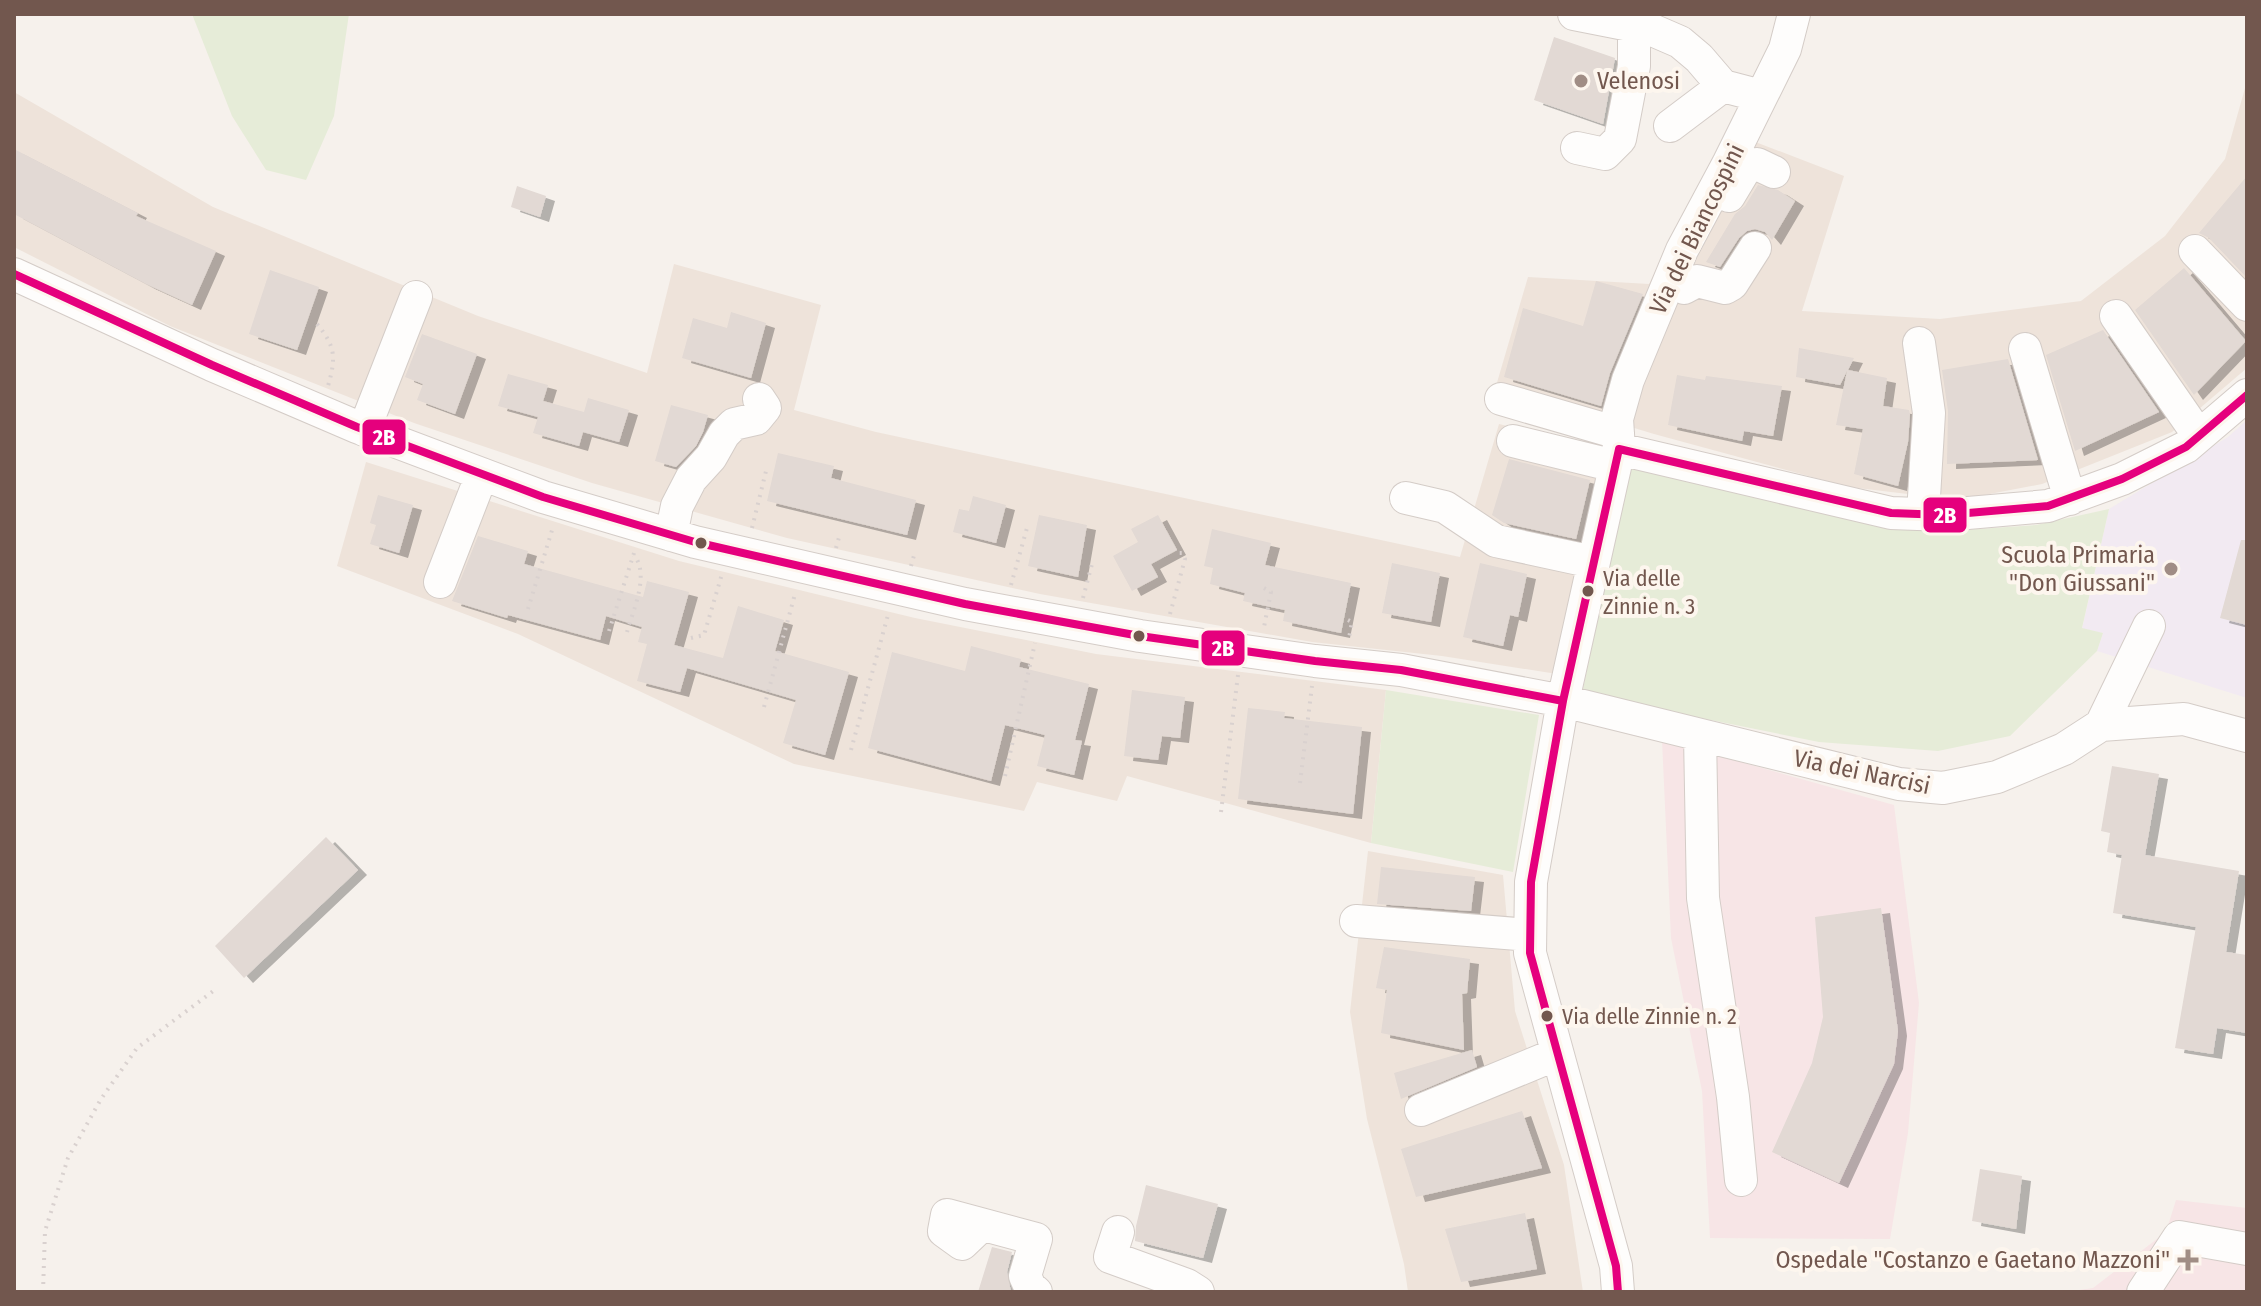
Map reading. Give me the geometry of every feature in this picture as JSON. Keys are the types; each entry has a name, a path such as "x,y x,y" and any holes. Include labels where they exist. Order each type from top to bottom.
{"street":[{"path":"1574,14 1650,29 1680,42 1699,58 1723,86 1761,96"},
{"name":"Via dei Biancospini","path":"1618,1292 1616,1266 1530,953 1531,882 1563,701 1628,380 1682,250 1785,49 1794,14"},
{"path":"1577,148 1605,154 1620,139 1634,66 1634,26"},
{"path":"1670,126 1723,86"},
{"path":"1617,442 1684,288 1691,261 1747,166 1757,164 1774,172"},
{"path":"1684,288 1697,281 1725,288 1732,284 1755,248"},
{"path":"2195,251 2247,305"},
{"name":"Via dei Narcisi","path":"14,274 212,365 364,430 648,538 737,552 895,590 1164,639 1401,670 1563,701 1899,784 1943,788 1997,777 2064,749 2101,725 2184,719 2247,736"},
{"path":"364,430 416,297"},
{"path":"2116,316 2199,436"},
{"path":"1919,343 1929,413 1923,514"},
{"path":"2025,349 2070,499"},
{"path":"1501,399 1617,442 1847,504 1891,513 1945,515 2048,506 2122,479 2186,447 2247,395"},
{"path":"648,538 677,506 691,479 711,457 724,434 734,424 756,419 765,408 759,399"},
{"path":"1513,441 1617,442"},
{"path":"440,582 482,474"},
{"path":"1406,498 1445,507 1496,541 1593,562"},
{"path":"2101,725 2149,626"},
{"path":"1700,735 1703,898 1733,1097 1741,1180"},
{"path":"1356,921 1530,935"},
{"path":"1421,1110 1557,1054"},
{"path":"982,1225 1036,1239 1025,1276 1031,1290"},
{"path":"1118,1232 1110,1257 1187,1285 1198,1292"},
{"path":"2143,1292 2179,1237 2247,1249"}],"path":[{"path":"317,324 328,337 335,357 320,411"},
{"path":"691,638 704,635 767,467"},
{"path":"528,609 560,502"},
{"path":"1004,610 1027,528"},
{"path":"609,631 648,538"},
{"path":"627,632 641,574 640,562 648,538"},
{"path":"1164,639 1185,559 1182,553 1174,553"},
{"path":"1076,624 1092,564"},
{"path":"764,707 802,567"},
{"path":"1221,812 1250,652 1271,592 1264,588"},
{"path":"851,750 895,590"},
{"path":"1005,776 1041,617"},
{"path":"1300,783 1315,661"},
{"path":"43,1292 45,1231 68,1158 101,1099 137,1048 216,989"}],"shaded area":[{"path":"2247,81 2247,368 2172,432 2042,484 1958,500 1849,487 1654,434 1496,386 1528,277 1649,284 1727,131 1844,176 1802,311 1940,319 2081,301 2165,236 2225,159"},
{"path":"14,92 213,207 478,316 647,373 674,264 821,305 794,410 876,432 1460,557 1499,424 1604,449 1557,674 1442,656 1312,642 1040,594 787,538 592,483 414,423 170,326 14,247"},
{"name":"Scuola Primaria \"Don Giussani\"","path":"2247,420 2247,698 2097,651 2103,633 2082,629 2109,509 2228,437"},
{"path":"366,462 679,561 915,618 1096,654 1386,690 1371,843 1127,776 1117,801 1037,782 1024,811 794,764 518,634 337,566"},
{"path":"1662,740 1894,805 1919,1003 1908,1133 1890,1239 1710,1238 1702,1091 1671,938"},
{"path":"1368,851 1503,875 1515,1011 1564,1165 1583,1292 1408,1292 1404,1264 1367,1119 1350,1012"},
{"name":"Ospedale \"Costanzo e Gaetano Mazzoni\"","path":"2176,1200 2247,1208 2247,1292 2065,1292 2093,1288 2166,1232"}],"green space":[{"path":"192,14 349,14 334,116 306,180 266,170 232,116"},
{"path":"1629,468 1933,532 2036,525 2109,509 2082,628 2103,633 2097,651 2010,736 1938,751 1819,742 1582,694"},
{"path":"1386,690 1539,715 1513,872 1371,843"}],"building":[{"name":"Velenosi","path":"1554,37 1615,58 1603,124 1534,100"},
{"path":"14,149 138,213 136,216 216,251 192,305 14,214"},
{"path":"2247,176 2247,278 2209,238 2199,233"},
{"path":"1758,185 1778,190 1795,201 1772,240 1765,232 1755,229 1747,231 1720,267 1706,262 1735,214 1745,206"},
{"path":"517,186 546,196 540,217 511,207"},
{"path":"2184,268 2246,341 2194,395 2135,310"},
{"path":"270,270 319,287 297,350 249,334"},
{"path":"1596,281 1643,294 1610,373 1601,406 1504,377 1523,308 1583,326"},
{"path":"731,312 766,323 751,378 682,358 693,318 727,328"},
{"path":"2103,330 2159,412 2075,451 2046,355"},
{"path":"422,334 477,354 455,414 417,400 423,384 405,377"},
{"path":"1799,348 1854,358 1848,370 1887,378 1883,406 1909,410 1910,414 1908,442 1898,486 1854,474 1863,429 1836,425 1847,371 1840,385 1796,377"},
{"path":"2008,359 2038,460 1947,464 1948,411 1942,370"},
{"path":"508,374 548,385 543,401 584,412 588,398 629,410 619,442 583,432 579,446 533,433 538,417 498,406"},
{"path":"1677,375 1782,386 1773,436 1744,431 1742,441 1668,425"},
{"path":"671,405 708,415 696,446 676,467 655,461"},
{"path":"778,453 834,466 831,478 916,500 907,535 767,501"},
{"path":"1509,459 1590,480 1576,539 1504,523 1492,515"},
{"path":"378,495 413,505 399,553 370,544 376,525 370,523"},
{"path":"973,496 1006,505 996,543 953,532 959,509 969,511"},
{"path":"1039,515 1087,525 1078,577 1028,566"},
{"path":"1158,515 1177,550 1151,564 1158,577 1132,591 1113,556 1138,542 1131,529"},
{"path":"1212,529 1271,543 1265,565 1351,583 1341,633 1283,621 1285,610 1243,601 1245,593 1210,584 1213,568 1204,566"},
{"path":"478,536 528,551 524,564 643,597 647,581 689,592 674,645 723,658 738,606 784,620 775,651 849,672 825,755 783,743 796,700 687,668 680,692 637,681 647,644 638,642 642,627 606,616 600,640 508,615 507,618 452,601"},
{"path":"2241,540 2247,540 2247,625 2220,618"},
{"path":"1392,563 1440,573 1431,622 1382,613"},
{"path":"1480,563 1527,574 1518,617 1510,615 1503,646 1463,637"},
{"path":"971,646 1021,659 1019,667 1089,684 1075,740 1082,741 1074,775 1037,766 1045,735 1005,725 991,781 868,748 892,652 965,671"},
{"path":"1132,690 1185,697 1180,738 1162,736 1158,760 1124,756"},
{"path":"1248,708 1285,712 1284,718 1362,727 1353,814 1238,799"},
{"path":"2112,766 2159,774 2145,855 2239,871 2226,952 2247,955 2247,1033 2217,1028 2213,1054 2175,1048 2196,927 2113,913 2122,855 2107,852 2110,833 2101,831"},
{"path":"326,837 358,870 244,978 215,946"},
{"path":"1381,867 1475,877 1471,911 1377,904"},
{"path":"1881,908 1898,1031 1894,1064 1839,1183 1772,1152 1812,1063 1823,1017 1815,917"},
{"path":"1384,947 1470,959 1467,993 1462,994 1464,1050 1381,1033 1387,990 1376,988"},
{"path":"1472,1050 1477,1067 1401,1099 1394,1073"},
{"path":"1522,1111 1542,1168 1416,1197 1401,1149"},
{"path":"1980,1169 2022,1176 2016,1229 1972,1221"},
{"path":"1146,1185 1218,1204 1203,1258 1135,1241"},
{"path":"1525,1213 1537,1269 1461,1282 1445,1229"},
{"path":"992,1247 1012,1252 1007,1272 1011,1292 978,1292"}],"transit line":[{"name":"2B","path":"14,274 212,365 357,427 543,497 695,542 965,604 1140,636 1401,670 1563,701"},
{"name":"2B","path":"1619,449 1891,513 1945,515 2048,506 2122,479 2186,447 2247,395"},
{"name":"2B","path":"1618,1292 1616,1266 1530,953 1531,882 1563,701 1619,449"}],"place":[{"name":"Velenosi","path":"1581,81"},
{"name":"Scuola Primaria \"Don Giussani\"","path":"2171,569"},
{"name":"Via delle Zinnie n. 3","path":"1588,591"},
{"name":"Via delle Zinnie n. 2","path":"1547,1016"},
{"name":"Ospedale \"Costanzo e Gaetano Mazzoni\"","path":"2188,1260"}]}
